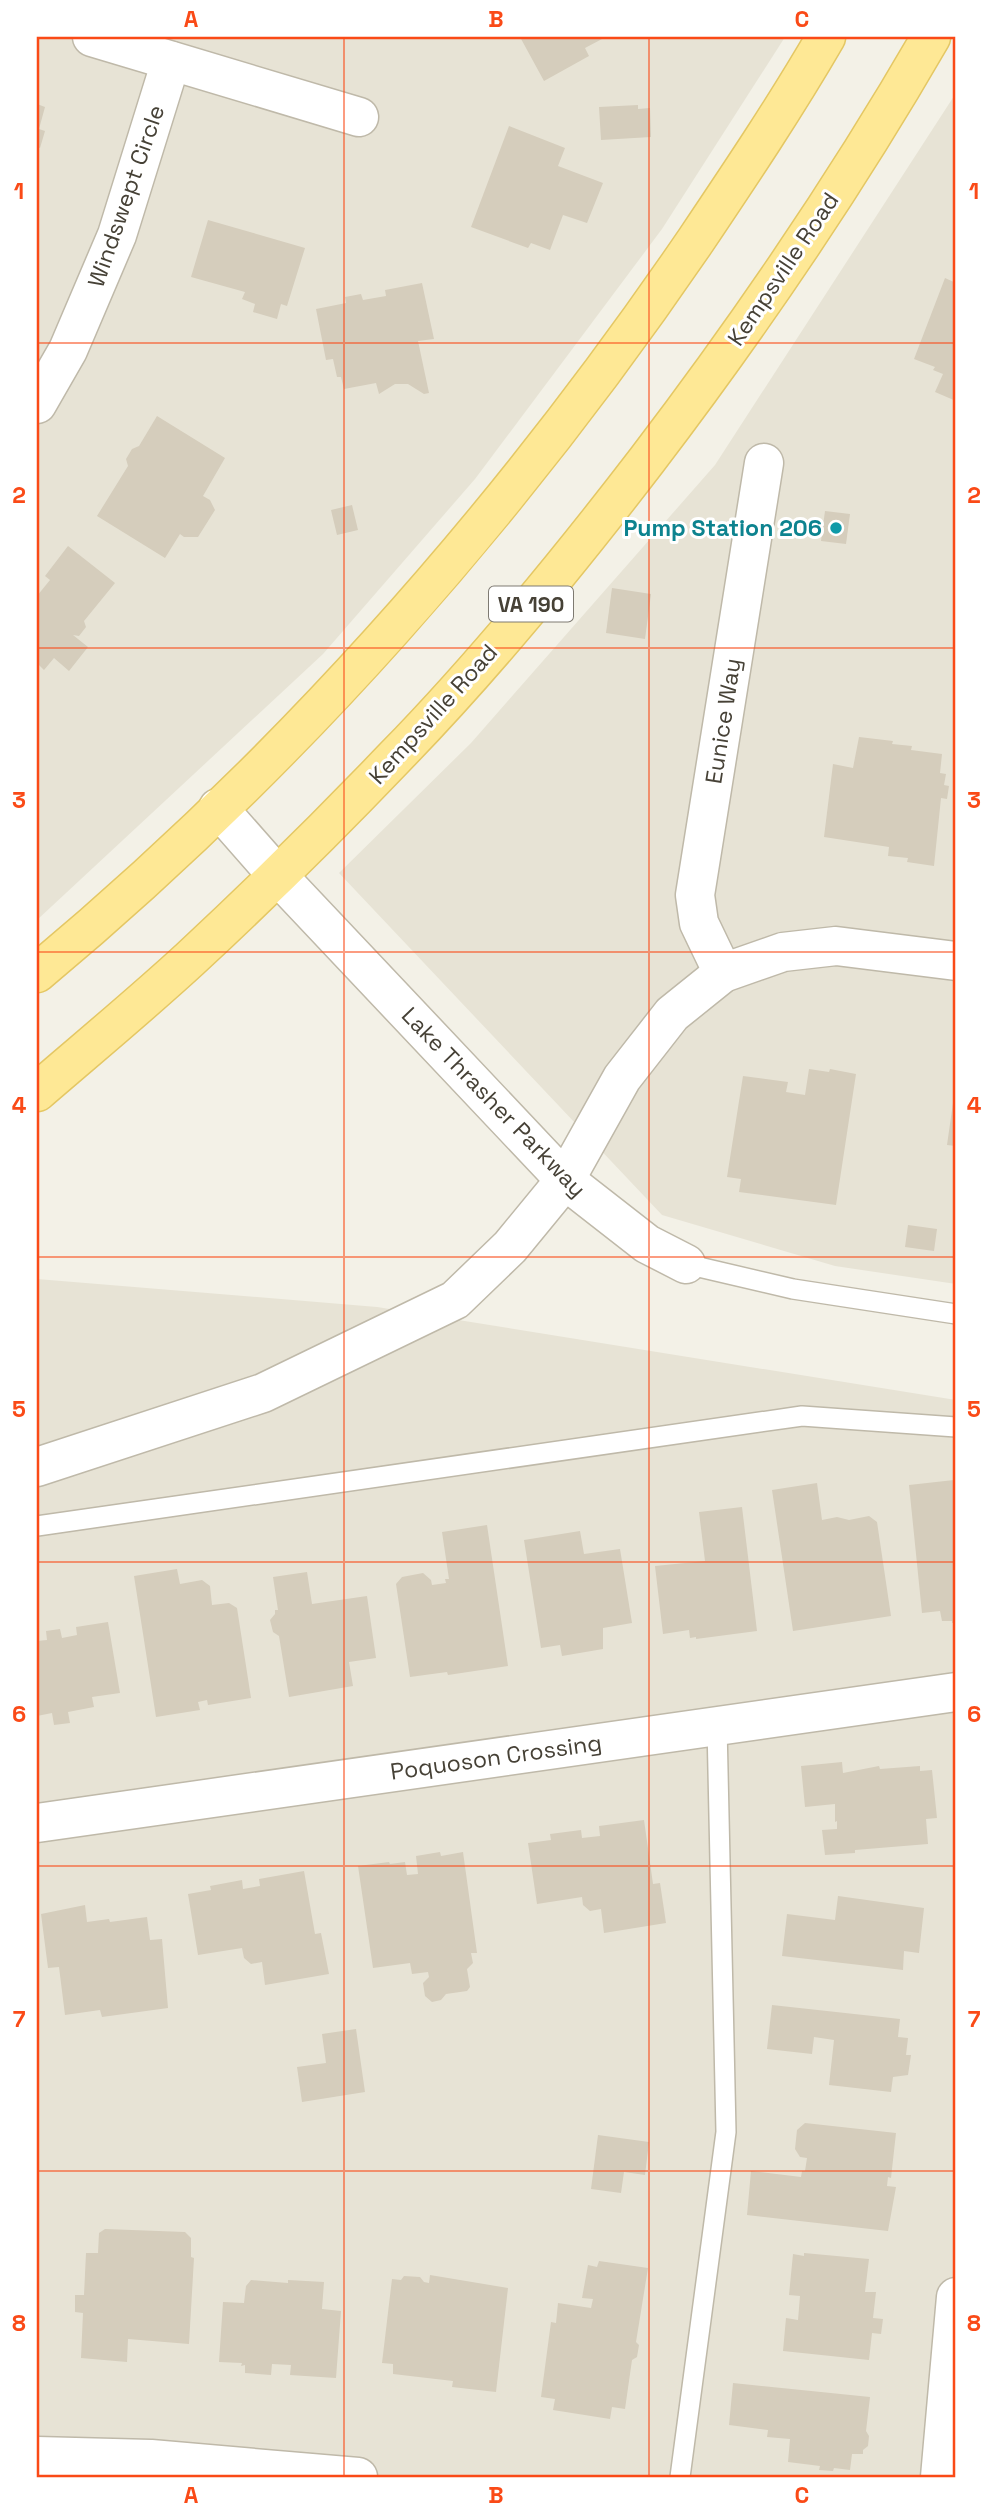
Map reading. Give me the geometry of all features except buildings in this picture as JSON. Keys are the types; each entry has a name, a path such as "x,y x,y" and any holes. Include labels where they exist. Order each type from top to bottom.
{"main road":[{"path":"37,973 100,918 276,752 378,645 474,534 563,425 650,307 722,201 826,37"},
{"name":"Kempsville Road","path":"37,1092 189,960 397,756 586,539 759,308 879,124 931,37"}],"street":[{"path":"92,37 359,117"},
{"name":"Windswept Circle","path":"37,404 68,350 117,235 172,61"},
{"name":"Eunice Way","path":"723,973 699,923 695,895 764,463"},
{"name":"Lake Thrasher Parkway","path":"218,808 277,875 565,1181 647,1244 686,1264"},
{"path":"37,1468 263,1393 455,1300 510,1247 565,1181 622,1078 672,1014 723,973 783,951 836,946 956,961"},
{"name":"Poquoson Crossing","path":"37,1823 956,1692"},
{"path":"940,2477 956,2297"},
{"path":"37,2456 151,2459 358,2477"}],"lane":[{"name":"Lake Thrasher Parkway","path":"686,1264 793,1289 956,1314"},
{"path":"37,1526 802,1416 956,1427"},
{"path":"680,2477 726,2132 717,1726"}],"shaded area":[{"path":"37,37 785,37 662,229 475,479 323,654 37,920"},
{"path":"956,93 956,1284 835,1266 662,1215 339,873 471,743 715,465"},
{"path":"37,1279 377,1307 956,1400 956,2477 37,2477"}],"place":[{"name":"Pump Station 206","path":"836,528"}]}
